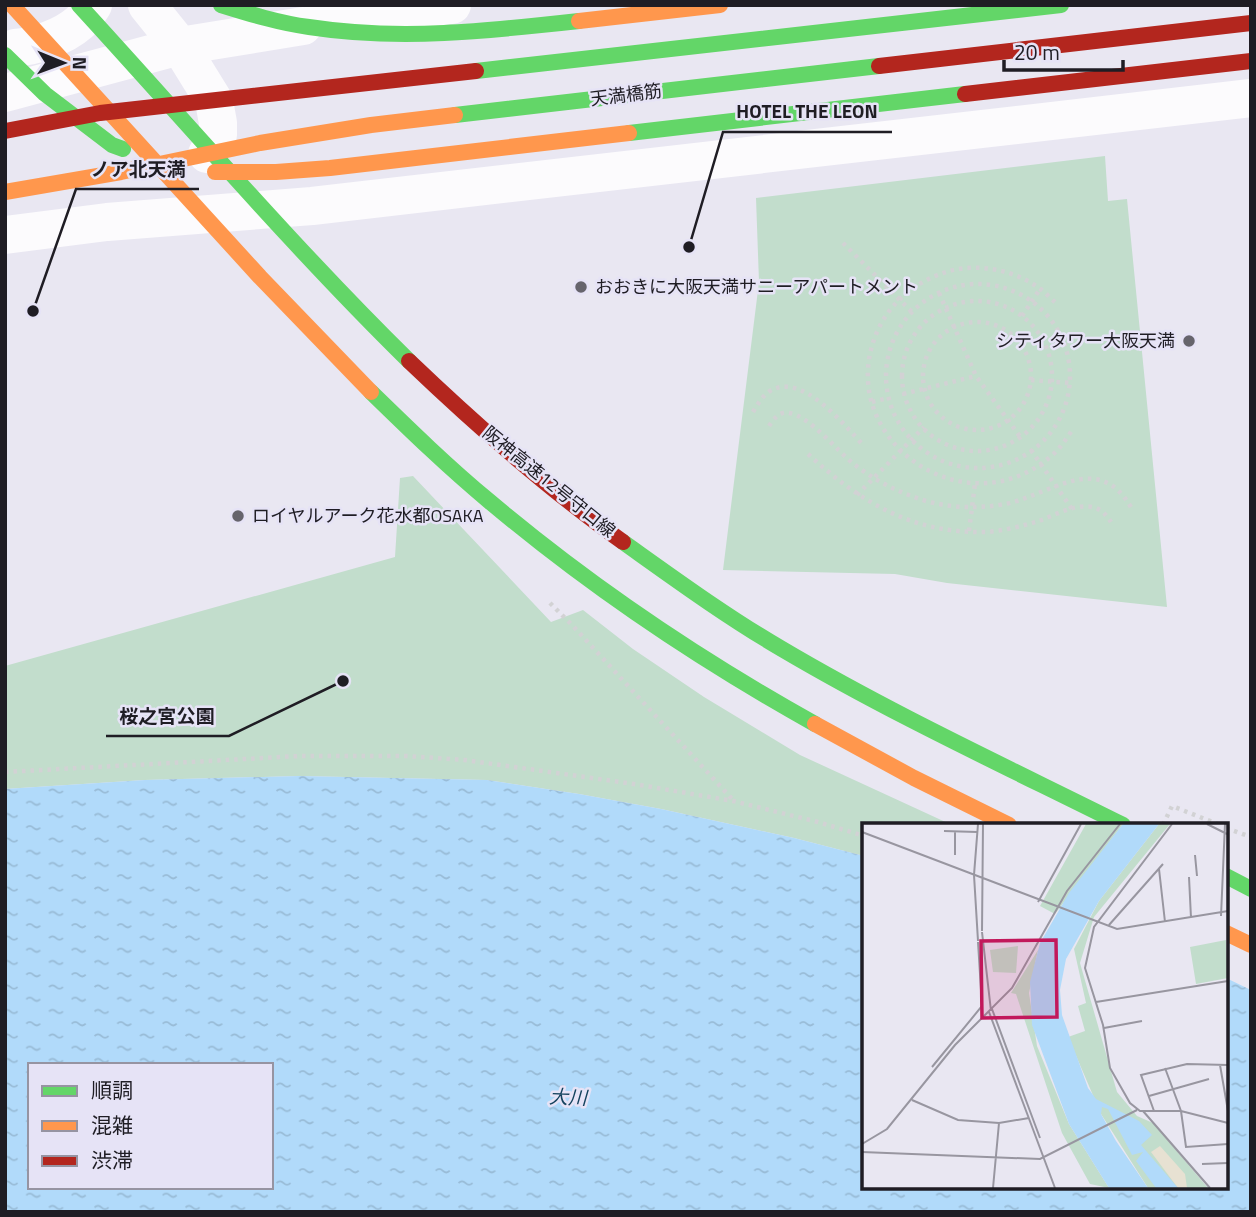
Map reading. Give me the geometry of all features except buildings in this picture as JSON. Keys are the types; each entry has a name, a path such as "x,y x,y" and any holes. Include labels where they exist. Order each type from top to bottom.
{"main road":[{"path":"12,5 266,285 414,434 489,500 629,609 741,681 938,791 1005,823"},
{"name":"阪神高速12号守口線","path":"79,5 374,326 447,397 584,514 782,649 884,706 1119,823"},
{"path":"222,5 249,15 303,27 380,36 504,30 720,5"},
{"path":"5,131 100,113 1061,5"},
{"name":"天満橋筋","path":"5,192 121,172 260,143 371,125 1251,23"},
{"path":"5,55 46,94 113,145 162,162 218,173 330,168 1251,61"},
{"path":"1228,877 1251,889"},
{"path":"1228,934 1251,945"}],"street":[{"path":"5,49 30,47 54,38 79,23 93,5"},
{"path":"148,5 180,46 214,102 218,135 207,154"},
{"path":"283,5 354,17"},
{"path":"5,93 180,46 354,17 452,5"},
{"path":"5,235 107,222 312,206 1251,97"}],"path":[{"path":"843,243 912,312"},
{"path":"1055,302 1040,289 1009,273 971,268 956,269 928,279 889,310 872,344 868,378 872,402 881,426 901,450 916,463 938,475 960,482 975,484 1008,480 1040,465 1061,446 1073,429"},
{"path":"982,284 1017,294 1032,302 1059,331 1069,357 1071,383 1064,412 1041,441 1008,463 970,468 943,462 912,439 902,427 888,398 886,371 894,339 904,319 939,293 957,287 982,284"},
{"path":"1022,316 1040,289"},
{"path":"939,293 976,376 1021,438"},
{"path":"986,302 1007,308 1034,326 1048,349 1052,362 1051,393 1034,425 1021,438 1010,444 977,451 949,447 913,415 903,394 902,370 906,349 924,322 946,308 957,303 986,302"},
{"path":"986,323 1004,329 1014,336 1027,353 1031,380 1024,404 1009,421 997,427 973,430 952,424 936,412 922,381 927,357 938,339 954,327 986,323"},
{"path":"903,394 976,376"},
{"path":"1031,380 1071,383"},
{"path":"753,412 773,388 790,387 801,390 832,411 864,446"},
{"path":"872,402 888,398"},
{"path":"769,426 785,412 798,416 873,478 890,488 930,502 971,509 1007,504 1075,479 1099,480 1120,492 1132,509"},
{"path":"857,495 924,427"},
{"path":"1031,450 1072,509"},
{"path":"808,454 845,487 885,511 938,528 986,532 1036,522 1072,509 1095,508 1111,522"},
{"path":"969,531 975,484"},
{"path":"5,772 300,756 407,756 465,760 733,801 862,835"},
{"path":"1164,823 1172,806 1215,823"},
{"path":"1228,829 1251,837"}],"green space":[{"path":"1105,156 1108,201 1127,199 1167,607 947,583 895,574 723,570 759,282 756,198"},
{"path":"413,476 551,622 583,610 633,649 704,697 800,755 948,823 862,823 862,855 661,809 487,780 299,776 145,780 5,789 5,666 395,557 400,478"}],"water":[{"name":"大川","path":"299,776 487,780 661,809 862,855 862,1189 1228,1189 1228,979 1251,990 1251,1212 5,1212 5,789 145,780"}],"traffic: fast":[{"path":"79,5 283,230 409,361"},
{"path":"221,5 298,25 377,33 478,31 579,21"},
{"path":"476,71 1061,5"},
{"path":"5,55 45,94 112,145 123,149"},
{"path":"455,115 879,66"},
{"path":"629,133 965,94"},
{"path":"371,392 474,488 566,563 688,648 815,724"},
{"path":"623,542 741,624 824,673 951,740 1119,823"},
{"path":"1228,877 1251,889"}],"traffic: slow":[{"path":"12,5 260,277 371,392"},
{"path":"579,21 720,5"},
{"path":"5,192 121,172 260,143 455,115"},
{"path":"215,172 276,172 330,168 629,133"},
{"path":"815,724 914,778 1005,823"},
{"path":"1228,934 1251,945"}],"traffic: jam":[{"path":"879,66 1251,23"},
{"path":"965,94 1251,61"},
{"path":"5,131 100,113 476,71"},
{"path":"409,361 513,456 623,542"}],"place":[{"name":"HOTEL THE LEON","path":"689,247"},
{"name":"おおきに大阪天満サニーアパートメント","path":"581,287"},
{"name":"ノア北天満","path":"33,311"},
{"name":"シティタワー大阪天満","path":"1189,341"},
{"name":"ロイヤルアーク花水都OSAKA","path":"238,516"},
{"name":"桜之宮公園","path":"343,681"}]}
